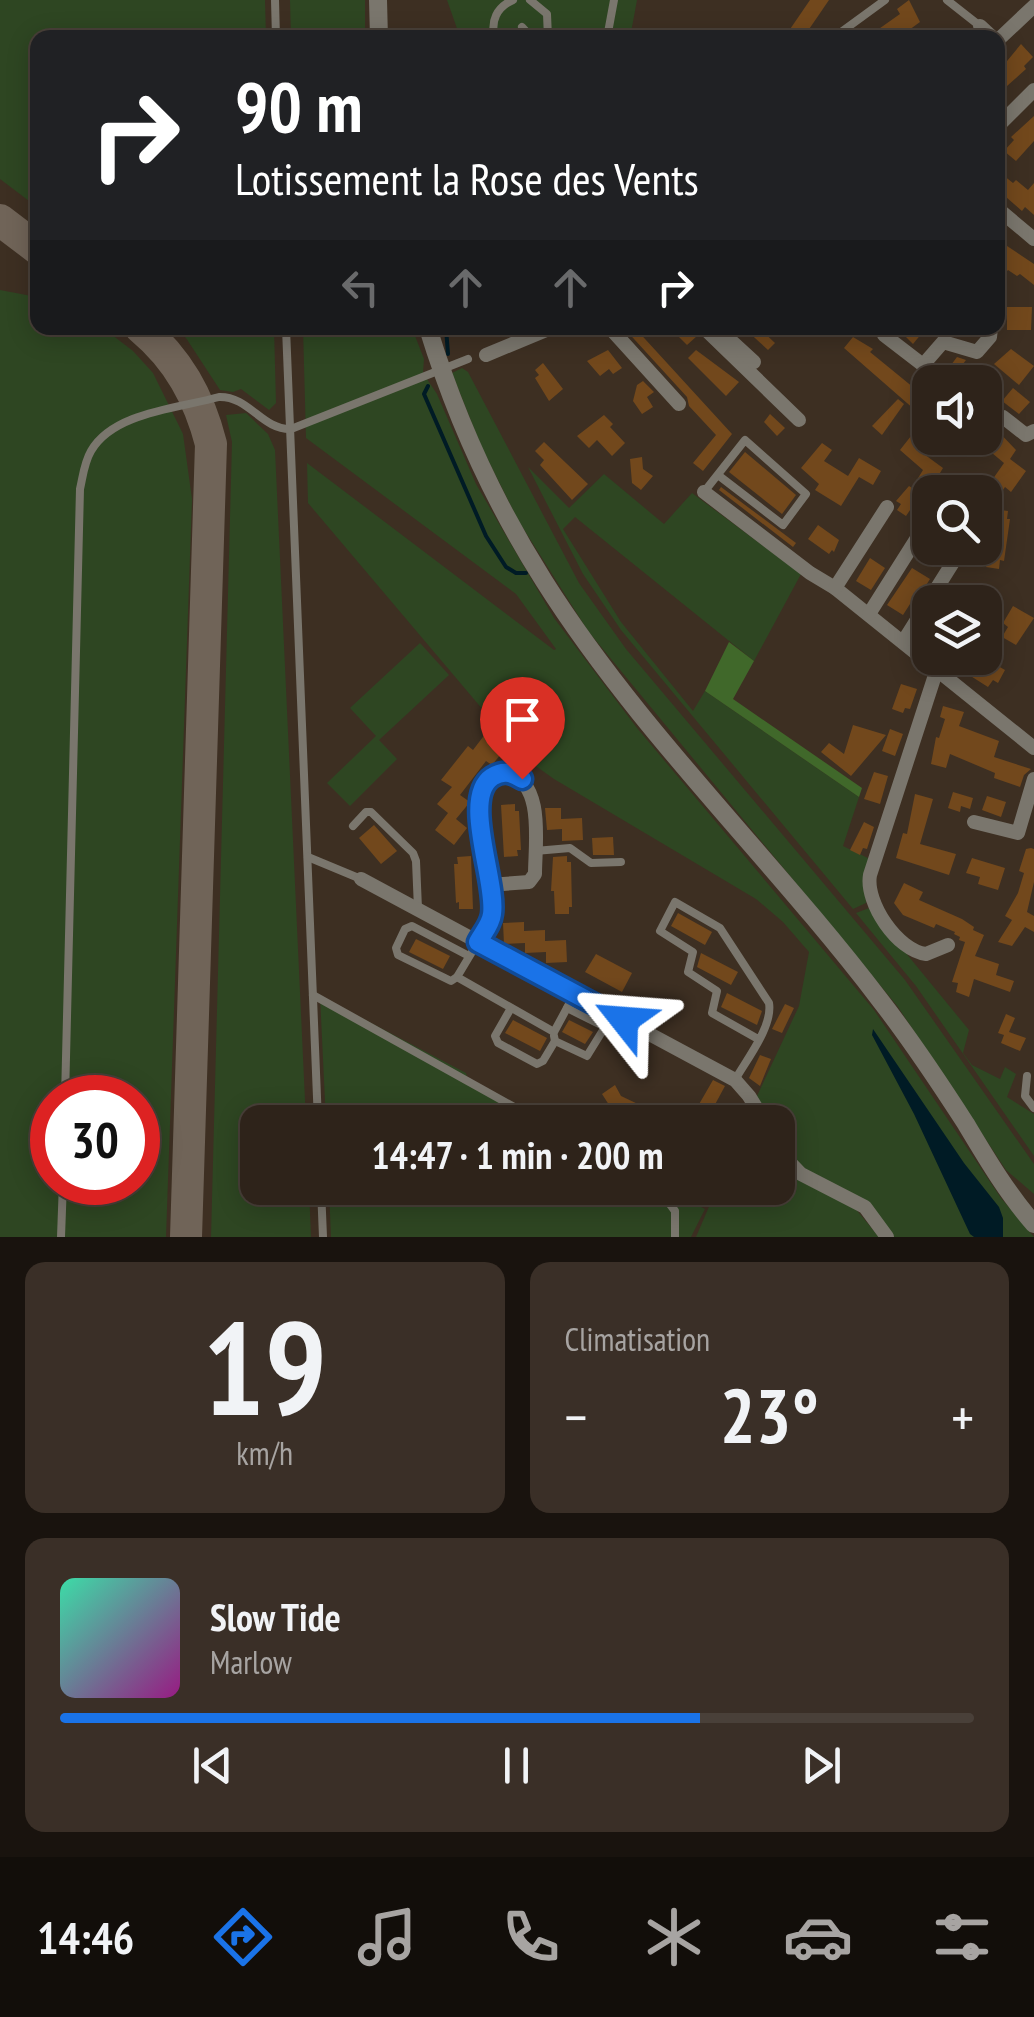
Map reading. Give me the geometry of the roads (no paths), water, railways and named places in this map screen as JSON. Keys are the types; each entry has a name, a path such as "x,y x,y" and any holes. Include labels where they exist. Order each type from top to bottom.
{"street":[{"path":"378,0 379,30"},
{"path":"1005,31 1034,6"},
{"path":"980,26 985,30"},
{"path":"1005,119 1034,90"},
{"path":"1005,215 1034,239"},
{"path":"430,335 479,462 512,528 573,624 644,716 880,999 918,1051 1013,1201 1034,1224"},
{"path":"486,354 534,335"},
{"path":"616,335 680,404"},
{"path":"711,335 798,420"},
{"path":"725,335 754,362"},
{"path":"884,335 923,365 943,342 977,352 990,335"},
{"path":"1003,418 1026,435 1034,432"},
{"path":"704,492 912,649"},
{"path":"835,588 887,507"},
{"path":"869,614 912,545"},
{"path":"903,642 951,565"},
{"path":"935,675 870,875 869,890 875,909 907,947 926,954 948,945"},
{"path":"944,675 1034,748"},
{"path":"478,942 492,917 482,846 480,795 486,782 507,772 522,779 532,796 532,880 490,886"},
{"path":"974,822 1018,833 1034,778"},
{"path":"360,879 575,994 609,1021 736,1080 755,1105"},
{"path":"993,1168 1034,1204"},
{"path":"795,1170 864,1207 887,1237"}],"lane":[{"path":"274,0 276,30"},
{"path":"495,30 496,14 513,0"},
{"path":"530,0 547,14 548,30"},
{"path":"608,30 614,0"},
{"path":"845,30 885,0"},
{"path":"947,0 980,26"},
{"path":"522,27 525,30"},
{"path":"286,335 317,1105"},
{"path":"66,1075 80,489 92,449 125,422 219,398 243,402 280,430 291,429 468,359"},
{"path":"704,492 718,474 745,440 806,494 783,525 718,474"},
{"path":"352,826 366,812 372,812 412,853 416,862 418,910"},
{"path":"535,851 570,848 591,863 621,862"},
{"path":"308,858 360,879"},
{"path":"736,1080 758,1039 770,1014 769,1003 720,928 674,902 660,930 693,952 688,972 717,991 712,1013 758,1039"},
{"path":"467,956 412,926 405,929 396,948 398,954 451,981 478,942"},
{"path":"457,977 587,1056 609,1021 567,1008"},
{"path":"313,994 511,1105"},
{"path":"511,1008 495,1036 498,1043 537,1064 544,1061 575,994"},
{"path":"1027,1076 1025,1096 1034,1108"},
{"path":"61,1237 62,1205"},
{"path":"322,1205 323,1237"},
{"path":"671,1205 676,1211 675,1237"}],"water":[{"path":"873,1029 964,1163 999,1207 1003,1237 970,1234 872,1035"}],"waterway":[{"path":"447,335 448,354"},
{"path":"428,386 424,394 486,536 506,567 526,573"}]}
